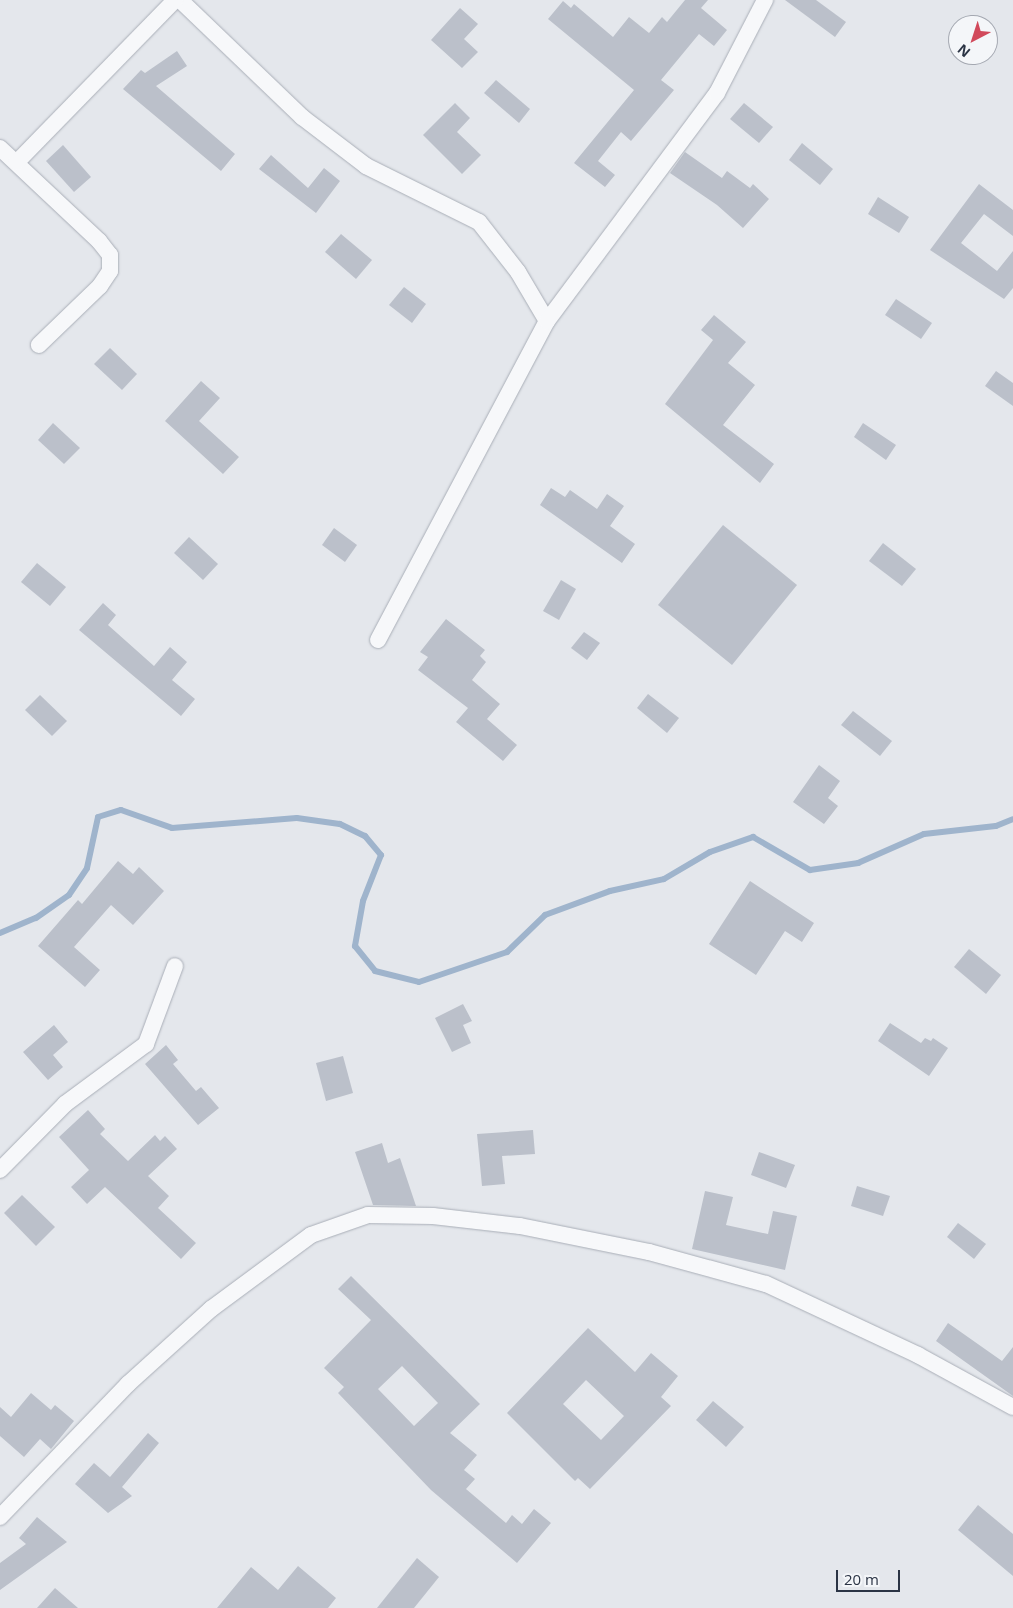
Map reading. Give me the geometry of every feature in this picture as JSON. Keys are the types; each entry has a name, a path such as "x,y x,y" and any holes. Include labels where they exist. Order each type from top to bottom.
{"street":[{"path":"16,162 175,0"},
{"path":"180,0 302,117 366,166 479,222 518,272 547,320"},
{"path":"378,640 547,320 717,93 764,0"},
{"path":"0,148 110,255 110,271 100,286 39,345"},
{"path":"0,1170 65,1104 146,1044 175,966"},
{"path":"0,1517 128,1384 211,1309 311,1234 368,1215 433,1216 520,1226 649,1252 766,1284 918,1355 1013,1407"}],"building":[{"path":"685,0 708,0 701,8 727,30 714,46 699,34 661,80 674,90 631,141 621,132 598,161 615,175 605,187 574,163 634,90 548,19 563,1 571,8 574,4 613,37 629,17 649,33 662,17 667,22"},
{"path":"785,0 816,0 846,22 835,37"},
{"path":"460,8 478,24 464,39 478,52 462,68 431,40"},
{"path":"177,51 187,66 156,86 235,154 221,171 123,89 141,70 145,73"},
{"path":"496,80 530,109 519,123 484,93"},
{"path":"455,103 470,118 457,132 481,155 462,174 423,135"},
{"path":"744,103 773,127 759,143 730,119"},
{"path":"802,143 833,169 820,185 789,160"},
{"path":"63,145 91,177 74,192 46,161"},
{"path":"685,152 722,178 727,171 750,188 753,184 769,199 743,228 717,205 670,173"},
{"path":"271,155 308,188 324,168 340,181 316,213 259,169"},
{"path":"979,184 1013,210 1013,236 984,214 961,243 997,271 1013,251 1013,288 1004,299 930,250"},
{"path":"878,197 909,217 899,233 868,214"},
{"path":"341,234 372,260 356,279 325,252"},
{"path":"404,287 426,304 412,323 389,305"},
{"path":"896,299 932,323 921,339 885,315"},
{"path":"714,315 746,342 728,363 755,385 723,425 774,464 760,483 665,404 713,340 701,330"},
{"path":"110,348 137,374 122,390 94,364"},
{"path":"996,371 1013,383 1013,406 985,386"},
{"path":"201,381 220,398 199,421 239,457 223,474 165,421"},
{"path":"53,423 80,448 64,464 38,440"},
{"path":"863,423 896,445 886,460 854,437"},
{"path":"551,488 565,497 570,490 597,509 607,494 624,506 610,526 635,544 622,563 540,505"},
{"path":"723,525 797,585 732,665 658,605"},
{"path":"334,528 357,545 345,562 322,545"},
{"path":"189,537 218,564 203,580 174,553"},
{"path":"883,543 916,569 902,586 869,561"},
{"path":"37,563 66,587 50,606 21,582"},
{"path":"561,580 576,589 559,620 543,611"},
{"path":"103,603 116,615 108,625 154,666 170,647 187,662 172,680 195,699 181,716 79,630"},
{"path":"446,619 485,650 480,656 486,662 472,680 500,704 487,719 517,745 503,761 456,722 468,708 418,670 428,657 420,652"},
{"path":"584,632 600,643 587,660 571,648"},
{"path":"648,694 679,718 667,733 637,708"},
{"path":"40,695 67,721 52,736 25,710"},
{"path":"853,711 892,741 880,756 841,725"},
{"path":"819,765 840,781 828,798 838,806 824,824 793,802"},
{"path":"118,861 133,874 139,867 164,891 133,925 111,905 74,947 100,970 85,987 38,946 78,900 82,904"},
{"path":"750,881 814,923 802,942 785,931 756,975 709,944"},
{"path":"969,949 1001,975 986,994 954,967"},
{"path":"463,1004 472,1021 463,1025 471,1043 452,1052 435,1018"},
{"path":"890,1023 921,1043 925,1038 931,1041 933,1038 948,1048 929,1076 878,1041"},
{"path":"54,1025 68,1042 53,1055 63,1067 48,1080 23,1052"},
{"path":"166,1045 178,1060 173,1064 196,1091 201,1087 219,1108 198,1125 145,1064"},
{"path":"343,1056 353,1093 326,1101 316,1063"},
{"path":"88,1110 105,1129 100,1134 128,1161 155,1135 160,1141 165,1136 177,1149 148,1176 169,1196 158,1208 196,1243 181,1259 105,1187 87,1204 71,1187 89,1170 59,1137"},
{"path":"533,1130 535,1154 502,1156 505,1184 482,1186 477,1134"},
{"path":"382,1143 388,1163 400,1158 416,1206 373,1205 355,1152"},
{"path":"759,1152 795,1165 786,1188 751,1175"},
{"path":"857,1186 890,1196 883,1216 851,1206"},
{"path":"705,1191 733,1197 726,1225 768,1234 773,1211 797,1216 785,1270 692,1249"},
{"path":"22,1195 55,1227 36,1246 4,1213"},
{"path":"958,1223 986,1244 974,1259 947,1237"},
{"path":"351,1276 480,1404 450,1433 477,1455 464,1470 475,1479 466,1489 506,1523 512,1515 522,1524 534,1509 551,1523 517,1563 431,1490 338,1393 344,1387 324,1368 371,1320 338,1289","holes":["402,1366 438,1403 414,1426 378,1389"]},
{"path":"948,1323 1002,1361 1013,1347 1013,1396 936,1341"},
{"path":"588,1328 635,1372 651,1353 678,1376 661,1397 671,1406 590,1489 578,1478 575,1481 507,1413","holes":["586,1380 624,1416 601,1440 563,1404"]},
{"path":"31,1393 51,1410 55,1405 74,1421 51,1449 40,1439 24,1457 0,1436 0,1407 11,1417"},
{"path":"713,1401 744,1427 726,1447 696,1420"},
{"path":"148,1433 159,1443 122,1487 132,1496 108,1513 75,1484 94,1463 110,1477"},
{"path":"978,1505 1013,1534 1013,1576 958,1530"},
{"path":"37,1517 67,1542 0,1590 0,1563 26,1544 19,1538"},
{"path":"417,1558 439,1577 414,1608 377,1608"},
{"path":"298,1566 336,1598 328,1608 217,1608 251,1567 278,1590"},
{"path":"55,1588 78,1608 37,1608"}],"waterway":[{"path":"0,933 36,918 69,895 87,868 98,817 121,810 172,828 297,818 340,824 365,836 381,855 363,901 355,946 375,971 419,982 507,952 545,915 610,891 664,879 710,852 753,837 810,870 858,863 924,834 996,826 1013,819"}]}
